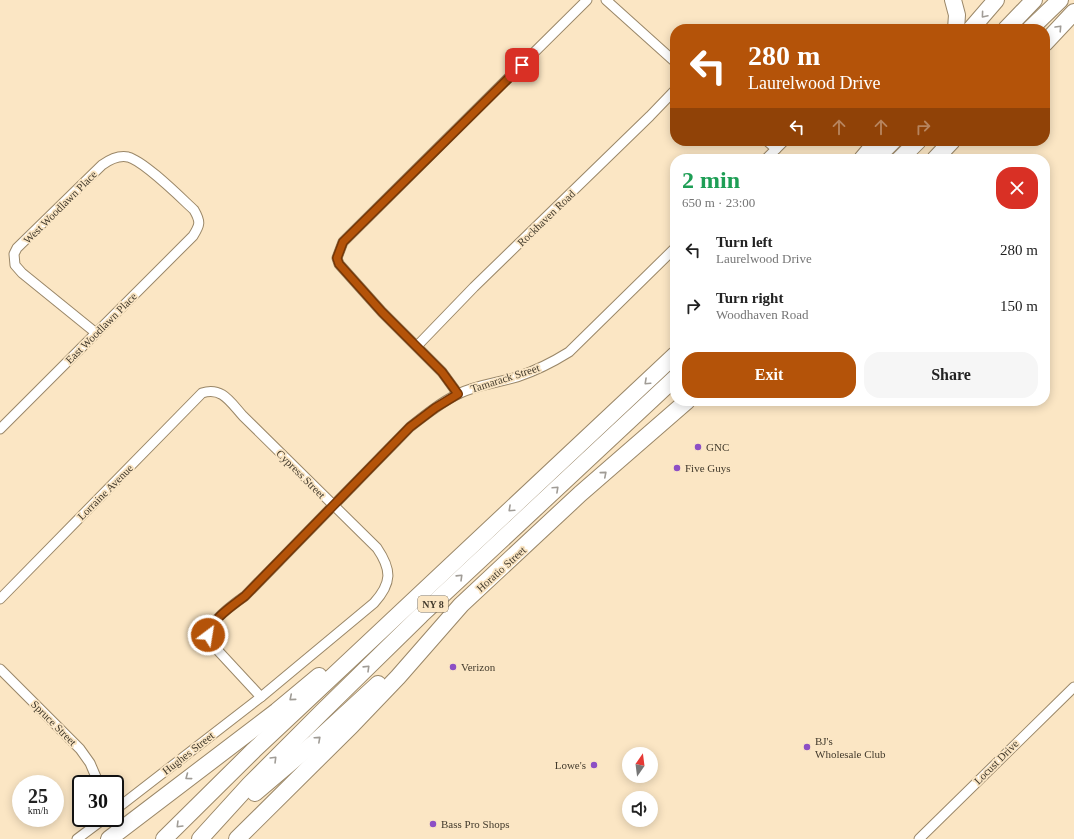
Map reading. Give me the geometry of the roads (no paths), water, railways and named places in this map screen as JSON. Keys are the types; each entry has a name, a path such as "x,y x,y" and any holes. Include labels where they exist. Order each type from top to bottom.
{"highway":[{"path":"953,0 957,15 956,24"},
{"path":"975,24 996,0"},
{"path":"1011,24 1034,0"},
{"path":"1035,24 1060,0"},
{"path":"1050,38 1074,12"},
{"path":"866,154 873,146"},
{"path":"880,154 888,146"},
{"path":"905,154 913,146"},
{"path":"940,154 947,146"},
{"name":"NY 8","path":"164,839 254,750 670,360"},
{"name":"NY 8","path":"202,838 250,784 410,626 670,383"},
{"name":"Horatio Street","path":"281,796 328,750 393,682 461,605 537,536 580,494 681,406"},
{"path":"109,839 277,711 339,659 399,614"},
{"path":"202,838 315,742 406,657 434,636"},
{"path":"237,839 281,796"},
{"path":"250,839 281,796"}],"street":[{"path":"458,394 442,372 382,312 339,264 337,258 340,248 343,242 587,0"},
{"path":"606,0 670,58"},
{"name":"Rockhaven Road","path":"417,346 670,95"},
{"path":"773,146 776,149"},
{"path":"771,154 779,146"},
{"name":"East Woodlawn Place","path":"0,429 193,236 199,225 198,218 194,210 150,171 138,162 122,157"},
{"name":"West Woodlawn Place","path":"96,333 20,271 15,265 14,254 17,248 102,165 111,159 122,157"},
{"name":"Tamarack Street","path":"261,697 243,675 210,642 208,635 210,627 216,620 245,596 410,427 435,408 458,394 472,388 518,377 550,364 569,352 670,253"},
{"name":"Cypress Street","path":"212,391 219,392 226,397 243,416 377,548 385,560 388,570 387,581 381,595 374,603 261,697"},
{"name":"Lorraine Avenue","path":"0,599 202,393 212,391"},
{"name":"Spruce Street","path":"0,669 80,749 90,763 95,775"},
{"name":"Locust Drive","path":"919,839 1074,687"},
{"name":"Hughes Street","path":"124,803 261,697"},
{"path":"77,839 93,827"}],"place":[{"name":"GNC","path":"698,447"},
{"name":"Five Guys","path":"677,468"},
{"name":"Verizon","path":"453,667"},
{"name":"BJ's Wholesale Club","path":"807,747"},
{"name":"Lowe's","path":"594,765"},
{"name":"Bass Pro Shops","path":"433,824"}]}
